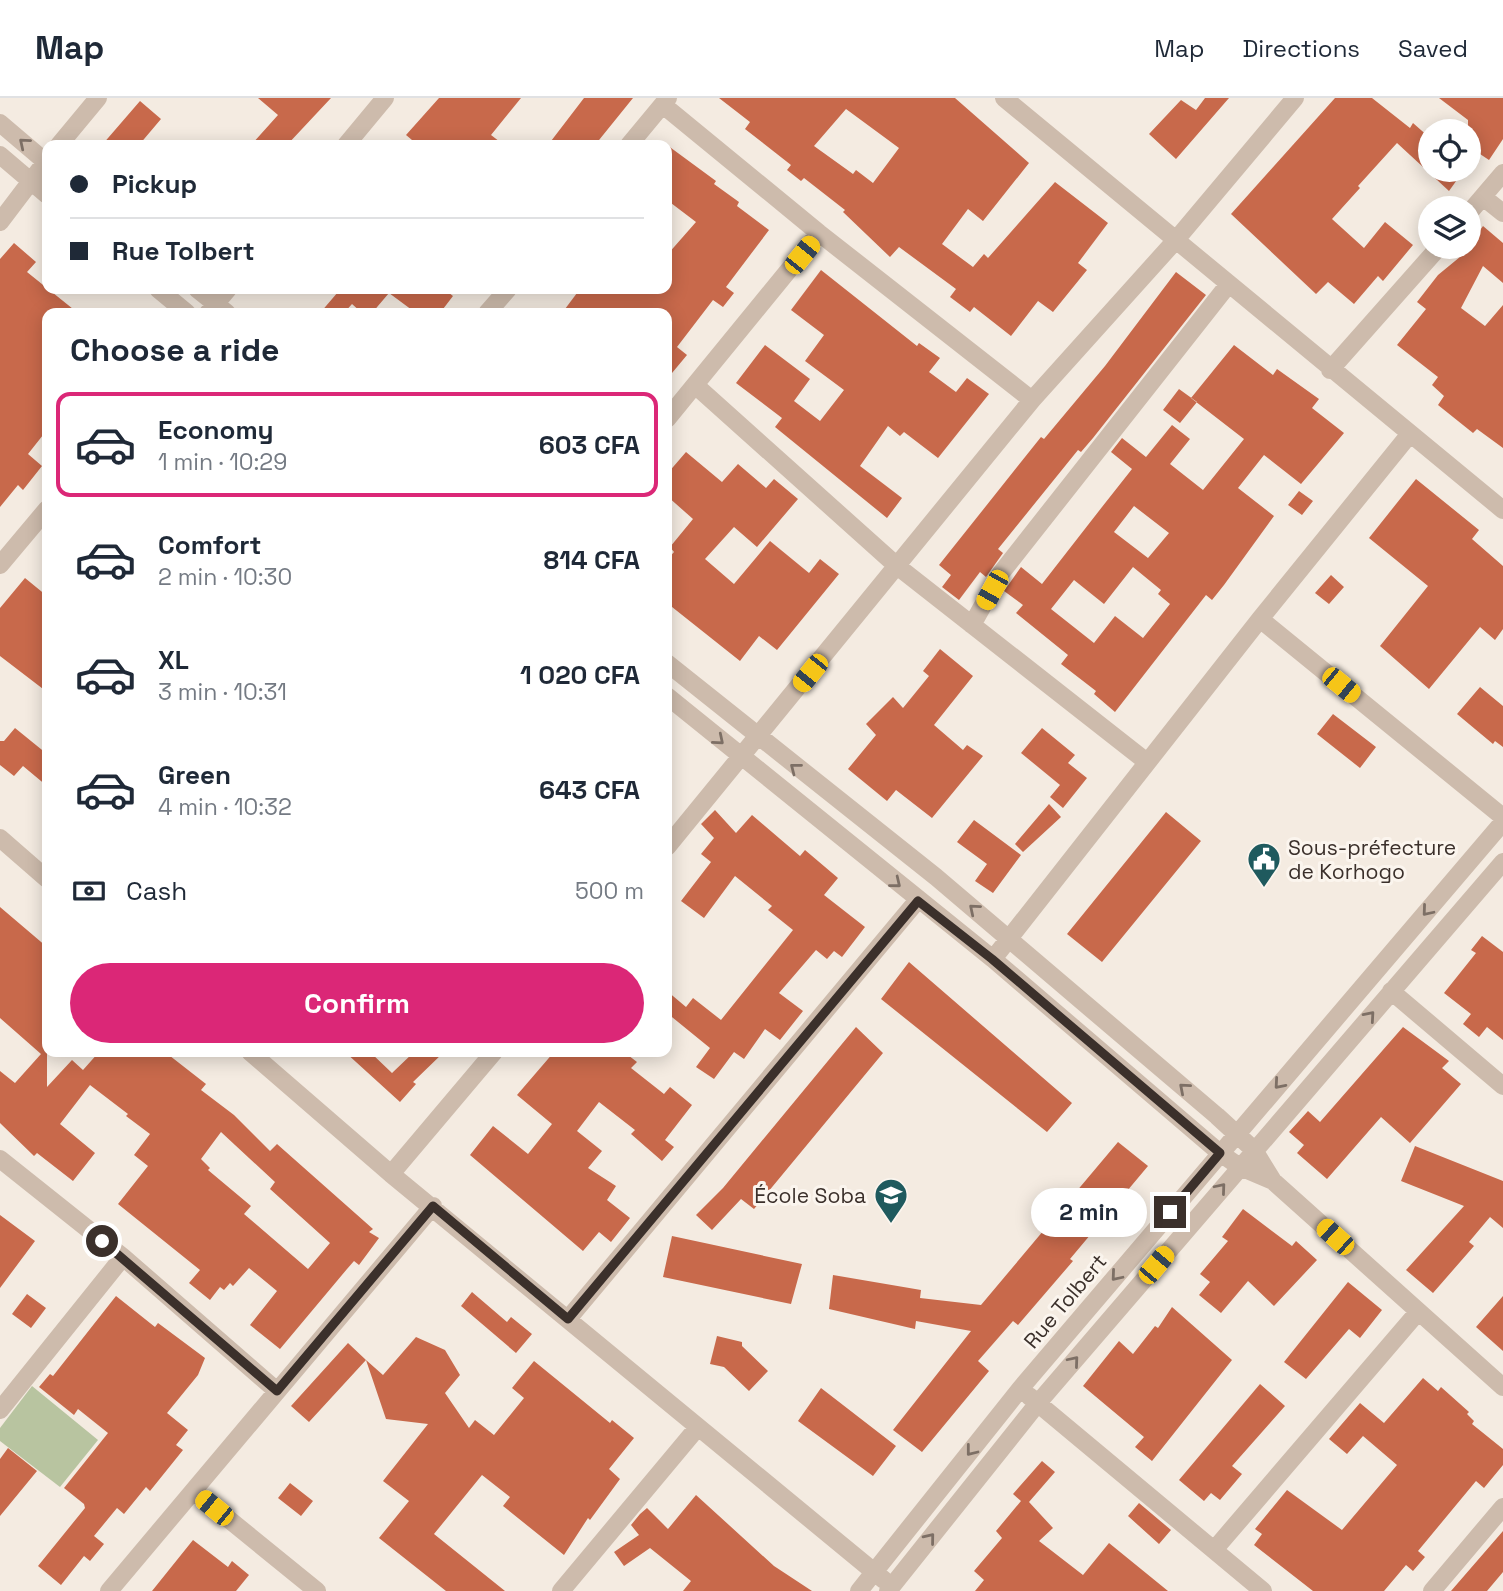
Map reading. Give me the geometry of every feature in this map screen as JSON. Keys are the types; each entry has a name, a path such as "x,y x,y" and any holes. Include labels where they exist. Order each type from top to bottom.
{"street":[{"path":"63,140 98,98"},
{"path":"350,140 385,98"},
{"path":"672,841 1032,400 1175,241 1295,98"},
{"path":"633,140 666,101 819,233 1032,400"},
{"path":"1012,101 1175,241 1503,510"},
{"path":"0,123 42,158"},
{"path":"0,155 42,190"},
{"path":"0,222 42,169"},
{"path":"1481,199 1503,173"},
{"path":"1483,197 1503,213"},
{"path":"672,413 819,233"},
{"path":"1331,370 1428,259"},
{"path":"972,625 1001,573 1228,285"},
{"path":"164,294 181,308"},
{"path":"202,294 215,308"},
{"path":"491,308 504,294"},
{"path":"695,384 897,566 1147,762"},
{"path":"992,959 1260,618 1409,435"},
{"path":"0,565 41,529"},
{"path":"1260,618 1503,819"},
{"path":"672,667 1008,937 1236,1133 1254,1150 1273,1181 1503,1387"},
{"path":"672,700 741,759 992,959 1220,1153 1240,1167 1273,1181"},
{"name":"Rue Tolbert","path":"859,1591 1020,1389 1503,819"},
{"path":"0,838 42,874"},
{"path":"256,1057 391,1174 433,1206 892,1589 1038,1403 1503,862"},
{"path":"568,1319 918,901"},
{"path":"1391,991 1503,1086"},
{"path":"391,1174 490,1057"},
{"path":"0,1159 123,1257 277,1391"},
{"path":"109,1591 433,1206"},
{"path":"0,1410 123,1257"},
{"path":"1214,1550 1418,1312"},
{"path":"1020,1389 1263,1591"},
{"path":"561,1591 698,1427"},
{"path":"194,1491 317,1591"},
{"path":"1432,1591 1503,1507"}],"green space":[{"path":"32,1386 98,1440 60,1487 0,1441 0,1428"}],"building":[{"path":"258,98 331,98 292,140 256,140 278,115"},
{"path":"439,98 521,98 491,135 498,140 412,140 406,135"},
{"path":"584,98 633,98 599,140 552,140"},
{"path":"719,98 955,98 1029,163 983,221 968,209 942,244 973,267 984,254 988,258 1055,182 1108,223 1078,263 1087,270 1053,312 1038,301 1011,336 974,307 970,312 950,297 956,289 899,247 890,257 843,212 845,210 804,178 801,181 787,170 791,165 745,129 750,122","holes":["846,109 899,148 873,183 856,170 853,174 814,146"]},
{"path":"1205,98 1229,98 1176,159 1149,134 1181,100 1196,110"},
{"path":"1335,98 1372,98 1410,128 1413,123 1418,127 1418,162 1397,143 1332,219 1364,248 1385,222 1413,245 1383,281 1378,276 1354,304 1328,282 1316,294 1231,214"},
{"path":"1439,98 1503,98 1503,139 1489,160 1481,155 1481,119 1467,119"},
{"path":"140,101 161,119 143,140 106,140"},
{"path":"672,149 716,181 714,184 739,202 737,206 769,230 726,287 734,293 723,307 713,300 677,347 687,355 672,373 672,308 566,308 576,294 672,294 672,249 696,222 672,204"},
{"path":"1439,182 1455,182 1449,191"},
{"path":"1483,226 1503,243 1503,283 1483,266 1461,308 1485,326 1503,305 1503,448 1477,429 1473,433 1438,405 1444,396 1432,385 1438,377 1397,345 1426,309 1417,302 1438,275 1457,259 1481,259"},
{"path":"14,243 36,262 27,272 42,284 42,294 54,294 72,308 42,308 42,436 28,454 42,466 23,490 18,485 0,507 0,259"},
{"path":"821,270 917,346 919,343 940,358 929,372 956,392 967,378 989,394 938,458 904,432 900,436 888,426 860,466 902,498 887,518 775,427 782,418 736,383 765,345 810,379 794,401 820,421 844,390 805,361 824,335 791,310"},
{"path":"1176,272 1206,295 1093,438 1081,452 1078,450 998,549 1003,553 986,577 980,572 959,600 942,587 951,575 939,565 1041,437 1044,439 1105,366"},
{"path":"336,294 388,294 376,308 356,308 352,304 348,308 324,308"},
{"path":"390,294 453,296 444,308 409,308"},
{"path":"1234,345 1273,375 1277,369 1319,399 1312,408 1344,433 1301,484 1264,455 1238,488 1274,516 1212,600 1206,595 1115,712 1094,694 1096,691 1061,664 1068,655 1016,613 1023,605 1004,591 1021,567 1042,584 1132,469 1111,452 1122,438 1146,457 1172,425 1190,439 1170,464 1203,490 1244,439 1191,398","holes":["1134,506 1169,533 1148,558 1114,532","1133,567 1161,590 1158,594 1170,604 1143,638 1115,616 1094,643 1051,609 1074,580 1104,604"]},
{"path":"1179,389 1197,402 1180,423 1163,410"},
{"path":"686,452 722,482 738,464 766,488 774,479 798,499 757,547 734,527 705,559 734,584 770,541 809,573 820,559 839,574 777,650 759,636 740,661 672,607 672,545 693,519 672,500 672,468"},
{"path":"1416,479 1479,530 1472,539 1503,566 1503,629 1495,640 1480,627 1429,689 1380,646 1428,586 1369,538"},
{"path":"1299,491 1313,501 1302,515 1288,505"},
{"path":"1331,575 1344,587 1329,604 1315,593"},
{"path":"25,578 42,592 42,688 0,656 0,608"},
{"path":"940,649 973,676 934,725 963,750 967,745 983,756 932,818 896,790 887,801 848,769 876,735 866,724 893,697 903,708 929,676 923,671"},
{"path":"1480,687 1503,706 1503,747 1495,741 1493,744 1457,714"},
{"path":"1333,714 1376,747 1360,768 1317,734"},
{"path":"15,728 42,750 42,782 23,766 14,776 0,765 0,741 4,741"},
{"path":"1042,728 1075,755 1068,763 1087,778 1063,808 1050,797 1060,785 1021,753"},
{"path":"1049,804 1061,817 1023,852 1015,844"},
{"path":"715,810 736,833 752,815 800,856 805,850 838,878 824,895 865,927 842,957 834,951 827,959 816,950 779,993 803,1011 780,1040 765,1029 744,1059 734,1052 714,1079 696,1067 710,1048 672,1017 672,995 686,1007 693,998 721,1020 793,930 768,910 772,906 735,876 704,918 681,901 711,862 701,854 714,838 701,824"},
{"path":"1166,812 1201,841 1102,962 1067,934"},
{"path":"974,820 1021,855 993,893 975,881 987,864 957,842"},
{"path":"0,907 42,943 42,1057 47,1057 47,1087 72,1060 83,1070 95,1057 171,1057 206,1084 201,1090 234,1115 270,1151 277,1144 373,1229 369,1232 379,1238 359,1265 354,1261 280,1349 250,1325 277,1291 249,1268 233,1286 230,1283 224,1290 220,1287 210,1300 189,1283 200,1270 118,1204 148,1166 134,1155 150,1134 126,1116 128,1114 90,1085 60,1124 95,1153 73,1181 37,1153 34,1156 0,1123 0,1071 15,1083 41,1054 0,1018","holes":["221,1132 275,1182 270,1189 330,1243 308,1269 244,1214 251,1206 208,1170 210,1168 201,1159"]},
{"path":"1482,936 1503,952 1503,1040 1487,1027 1479,1037 1463,1024 1471,1014 1444,993 1476,953 1471,950"},
{"path":"909,962 1072,1103 1047,1132 881,999"},
{"path":"856,1027 883,1053 754,1209 741,1199 712,1230 696,1215 723,1188"},
{"path":"1403,1027 1449,1061 1442,1068 1461,1084 1410,1143 1381,1117 1327,1179 1297,1153 1304,1145 1289,1132 1308,1111 1320,1122"},
{"path":"350,1057 375,1057 392,1073 409,1057 439,1057 413,1082 416,1084 400,1102"},
{"path":"550,1057 630,1057 637,1062 631,1068 664,1094 670,1087 692,1105 665,1140 674,1147 662,1161 631,1134 635,1130 599,1102 577,1131 602,1151 588,1168 616,1186 607,1200 630,1218 611,1242 599,1232 583,1251 470,1155 493,1126 528,1154 552,1124 517,1095"},
{"path":"1118,1142 1148,1166 1018,1325 1013,1321 978,1361 989,1371 922,1452 893,1430 971,1331 916,1321 915,1329 829,1309 833,1275 921,1290 920,1298 981,1305"},
{"path":"1415,1146 1503,1181 1503,1228 1490,1217 1469,1242 1474,1246 1433,1293 1406,1270 1464,1206 1401,1181"},
{"path":"1243,1209 1292,1246 1296,1241 1317,1260 1274,1306 1248,1281 1221,1313 1199,1295 1210,1282 1200,1274 1228,1241 1222,1237"},
{"path":"0,1215 35,1241 0,1288"},
{"path":"672,1236 802,1264 791,1304 663,1277"},
{"path":"1348,1282 1382,1310 1360,1338 1349,1329 1306,1379 1284,1362"},
{"path":"472,1292 507,1322 511,1317 532,1334 516,1353 461,1306"},
{"path":"27,1294 46,1308 31,1328 12,1314"},
{"path":"116,1296 155,1327 158,1323 205,1358 198,1375 167,1413 188,1430 176,1445 183,1450 150,1491 146,1487 124,1514 117,1508 94,1536 104,1544 90,1561 84,1556 61,1585 38,1566 85,1508 84,1504 64,1488 108,1433 78,1409 74,1415 39,1387 50,1374 53,1376"},
{"path":"1503,1296 1503,1351 1476,1327"},
{"path":"1172,1307 1232,1360 1152,1461 1135,1447 1144,1437 1083,1386 1119,1341 1133,1354 1155,1326 1158,1328"},
{"path":"717,1336 742,1342 742,1346 768,1371 749,1391 724,1367 710,1364"},
{"path":"416,1337 445,1350 460,1375 445,1393 469,1428 475,1420 494,1435 524,1398 512,1388 534,1361 610,1423 612,1420 634,1438 609,1469 620,1479 590,1520 588,1518 564,1555 503,1506 510,1497 482,1475 434,1534 505,1591 446,1591 379,1538 409,1501 383,1481 428,1424 386,1419 366,1360 383,1375"},
{"path":"348,1343 366,1360 309,1422 291,1406"},
{"path":"1423,1378 1438,1391 1441,1387 1469,1412 1467,1414 1474,1421 1472,1424 1503,1449 1503,1465 1484,1488 1476,1481 1418,1551 1425,1557 1413,1571 1406,1565 1384,1591 1313,1591 1254,1545 1262,1534 1255,1529 1287,1490 1342,1530 1397,1465 1363,1436 1347,1454 1329,1439 1360,1403 1384,1423"},
{"path":"1260,1384 1285,1406 1232,1466 1242,1474 1220,1500 1211,1493 1204,1501 1179,1480"},
{"path":"821,1388 896,1446 873,1476 798,1421"},
{"path":"8,1448 37,1471 0,1516 0,1459"},
{"path":"1042,1461 1055,1472 1029,1502 1053,1528 1039,1541 1083,1575 1109,1543 1168,1591 975,1591 984,1580 974,1571 1002,1538 996,1531 1021,1501 1013,1494"},
{"path":"290,1483 313,1501 301,1516 278,1498"},
{"path":"696,1495 774,1566 812,1591 683,1591 691,1581 650,1548 624,1566 614,1552 639,1535 631,1525 640,1514 647,1508 668,1529"},
{"path":"1139,1503 1171,1530 1159,1544 1128,1516"},
{"path":"1503,1531 1503,1572 1487,1591 1451,1591"},
{"path":"193,1540 228,1567 232,1561 249,1575 236,1591 152,1591"}],"place":[{"name":"Sous-préfecture de Korhogo","path":"1264,889"},
{"name":"École Soba","path":"891,1225"}],"route":[{"path":"102,1241 277,1391 433,1206 568,1319 918,901 992,959 1220,1153 1170,1212"}]}
